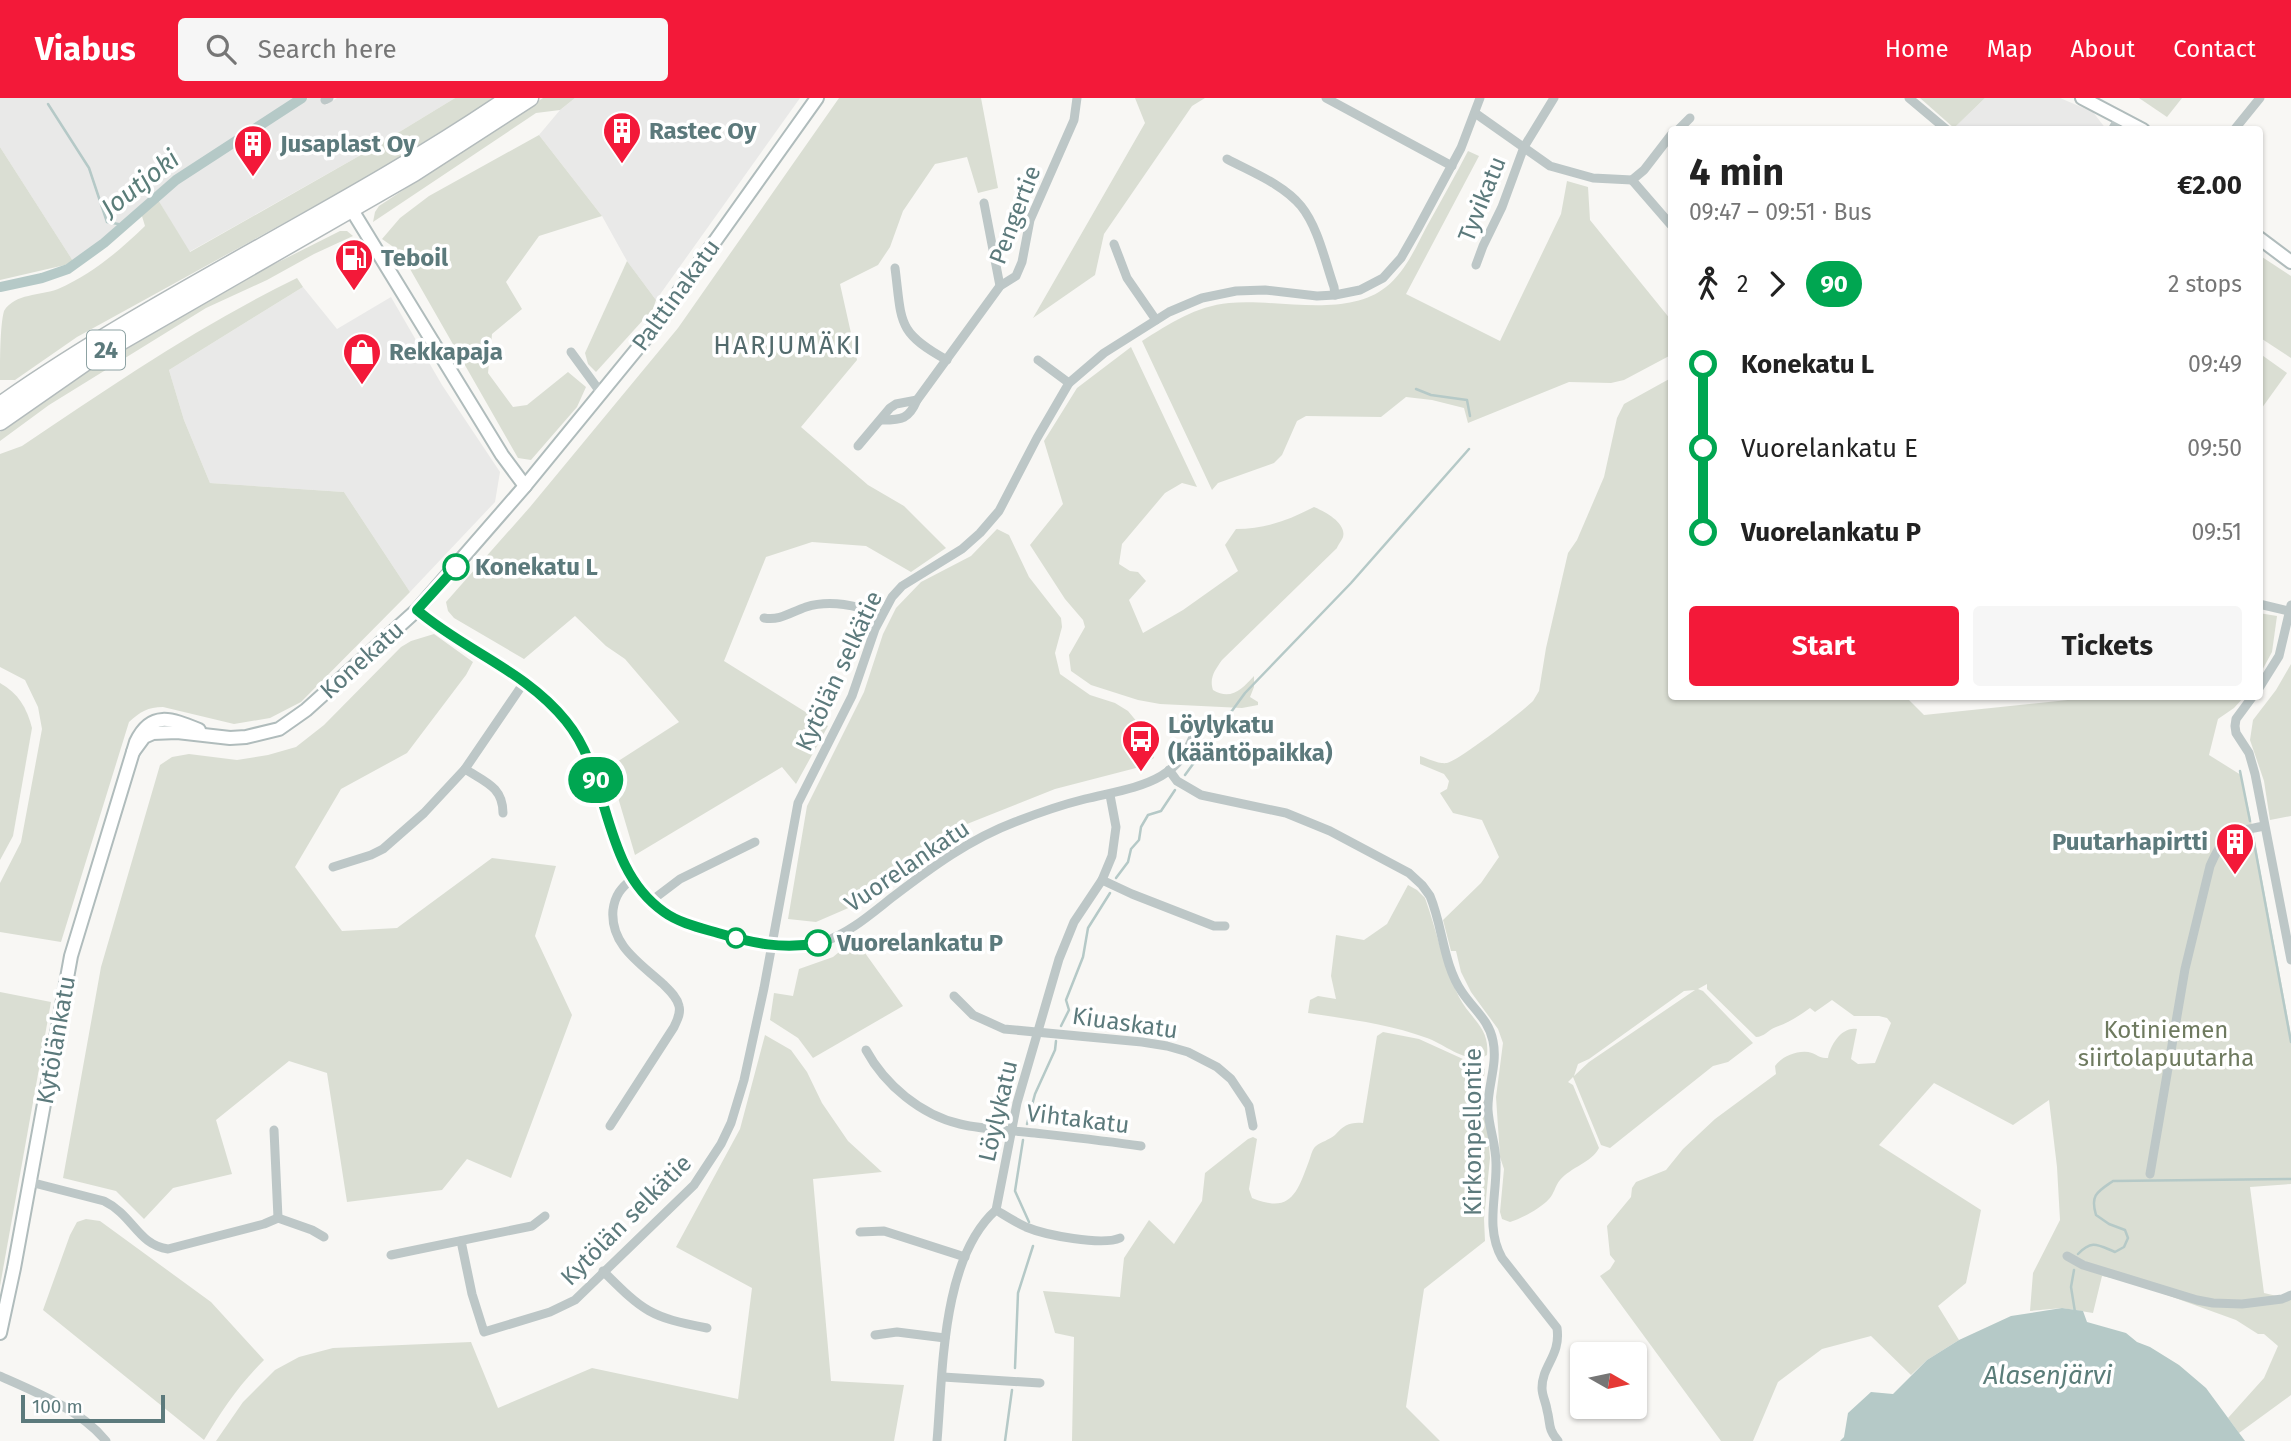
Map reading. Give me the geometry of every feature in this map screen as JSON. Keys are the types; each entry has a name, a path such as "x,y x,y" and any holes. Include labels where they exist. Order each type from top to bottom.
{"highway":[{"name":"24","path":"348,205 509,98"},
{"name":"24","path":"0,416 89,359 348,205 455,149 530,98"}],"street":[{"name":"Palttinakatu","path":"525,486 646,338 817,98"},
{"name":"Pengertie","path":"882,420 903,420 911,414 917,400 1000,286 1016,276 1022,262 1030,220 1074,120 1077,98"},
{"path":"1326,98 1452,166"},
{"name":"Kytölän selkätie","path":"461,1241 472,1294 484,1332 563,1307 575,1300 694,1185 721,1144 738,1102 772,946 798,803 852,696 881,614 902,586 962,549 999,511 1069,383 1104,353 1169,312 1202,298 1236,291 1265,290 1317,296 1335,295 1360,290 1383,278 1401,258 1452,166 1480,98"},
{"name":"Tyvikatu","path":"1476,265 1502,207 1524,147 1554,98"},
{"path":"1909,98 1942,126"},
{"path":"2082,98 2136,126"},
{"path":"2237,126 2260,98"},
{"path":"1475,113 1550,166 1576,175 1632,180 1668,222"},
{"path":"2114,126 2120,116"},
{"path":"1682,126 1690,118"},
{"path":"1632,180 1644,170 1668,139"},
{"path":"1227,159 1286,192 1302,207 1312,225 1335,295"},
{"path":"984,203 1000,286"},
{"path":"348,205 502,455 525,486"},
{"path":"2263,241 2291,262"},
{"path":"1114,244 1127,278 1156,320"},
{"path":"895,268 901,315 909,334 920,345 947,360"},
{"path":"571,352 601,393"},
{"path":"1038,360 1069,383"},
{"name":"Pengertie","path":"858,446 890,408 896,404 917,400"},
{"name":"Konekatu","path":"178,727 230,738 279,729 292,720 417,610 525,486"},
{"path":"764,618 774,620 807,607 831,602 881,614"},
{"path":"2263,605 2290,608 2279,656 2263,682"},
{"name":"Vuorelankatu","path":"417,610 442,631 525,681 547,699 568,724 585,751 615,845 632,879 651,901 665,913 682,921 735,938 772,946 807,945 835,937 928,870 1007,825 1065,804 1110,795 1152,781 1169,771 1188,752 1196,726"},
{"path":"333,867 383,849 433,805 465,769 525,681"},
{"path":"2250,700 2236,719 2236,733 2249,753 2291,960"},
{"name":"Kytölänkatu","path":"0,1333 71,956 139,736 152,722 169,719 178,727"},
{"path":"465,769 498,790 503,800 503,813"},
{"name":"Kirkonpellontie","path":"1169,771 1177,781 1201,795 1286,813 1317,825 1409,873 1430,896 1457,983 1489,1024 1493,1038 1495,1051 1488,1111 1497,1166 1492,1233 1502,1258 1557,1328 1559,1340 1556,1351 1541,1386 1549,1427 1558,1441"},
{"name":"Löylykatu","path":"937,1441 945,1338 965,1257 980,1226 996,1210 1011,1130 1037,1031 1066,939 1084,905 1102,880 1112,856 1115,818 1110,795"},
{"path":"2150,1174 2185,969 2210,866 2229,835 2264,826"},
{"path":"651,901 680,879 755,842"},
{"path":"610,1126 674,1027 680,1011 675,997 631,956 616,936 612,921 616,896 632,879"},
{"path":"1102,880 1214,926 1225,926"},
{"name":"Kiuaskatu","path":"954,996 973,1016 1004,1029 1167,1046 1188,1052 1217,1067 1231,1079 1249,1106 1253,1126"},
{"name":"Vihtakatu","path":"866,1050 889,1083 904,1096 940,1117 970,1126 1141,1146"},
{"path":"274,1130 278,1218"},
{"path":"30,1182 104,1200 115,1206 154,1247 168,1249 278,1218 324,1237"},
{"path":"996,1210 1038,1231 1107,1241 1120,1238"},
{"path":"391,1255 532,1226 545,1216"},
{"path":"860,1232 884,1231 965,1257"},
{"path":"2067,1256 2083,1265 2197,1300 2242,1304 2282,1299 2291,1295"},
{"path":"603,1271 642,1309 655,1316 707,1328"},
{"path":"875,1335 897,1332 945,1338"},
{"path":"0,1376 59,1405 89,1425 106,1441"},
{"path":"943,1377 1040,1383"}],"shaded area":[{"path":"0,98 297,98 171,178 101,241 73,261 0,147"},
{"path":"308,98 321,98 326,105 337,98 455,98 373,148 189,252 157,198 253,131"},
{"path":"575,98 800,98 656,300 627,261 602,216 539,135 560,110"},
{"path":"1985,98 2060,98 2093,112 2104,126 1956,126"},
{"path":"303,287 337,329 391,297 442,385 500,472 495,502 410,592 344,492 210,483 184,420 169,370"}],"green space":[{"path":"455,98 495,98 362,180 77,337 15,380 0,380 2,325 4,311 9,305 21,298 58,289 104,262 145,226 141,213 157,198 190,252"},
{"path":"543,98 575,98 560,110 536,113 373,222 379,206"},
{"path":"839,98 981,98 998,188 978,193 967,157 935,164 903,211 890,247 878,265 840,284 857,360 801,427 868,485 904,506 946,548 911,572 866,546 812,542 766,557 724,661 828,726 796,784 782,767 635,855 609,767 679,722 625,659 606,646 575,616 524,659 454,618 448,611 446,602 530,507 678,328"},
{"path":"1135,98 1205,98 1192,106 1104,234 1095,275 1033,318 1145,123"},
{"path":"1920,98 1985,98 1956,126 1952,126"},
{"path":"2139,98 2182,98 2167,117"},
{"path":"539,135 602,216 539,236 506,282 522,309 492,334 488,373 513,407 527,405 568,372 586,387 577,407 531,460 518,458 410,269 392,246 382,239 400,218 429,196"},
{"path":"0,147 73,261 0,280"},
{"path":"1468,151 1479,156 1406,294 1500,341 1561,214 1567,181 1588,187 1590,220 1668,316 1668,357 1624,380 1611,383 1569,382 1468,423 1464,408 1406,397 1381,417 1306,416 1297,421 1282,455 1274,463 1218,483 1212,490 1142,341 1183,317 1217,305 1248,302 1331,305 1370,297 1393,281 1414,251"},
{"path":"340,231 347,231 353,236 206,308 49,405 0,441 0,432 96,362 221,291"},
{"path":"2263,258 2291,276 2291,358 2263,340"},
{"path":"627,261 656,300 653,309 596,372 588,364 585,353"},
{"path":"297,278 303,287 169,370 184,420 210,483 344,492 410,592 301,702 270,718 234,724 158,707 133,718 129,722 61,942 0,932 0,883 21,842 42,729 38,707 25,680 0,667 0,454 22,446 191,336"},
{"path":"1131,347 1197,487 1182,483 1165,493 1122,544 1119,564 1130,571 1138,572 1146,581 1129,600 1143,633 1183,610 1238,571 1225,545 1236,529 1276,523 1314,507 1334,518 1342,527 1343,538 1337,548 1222,660 1215,671 1212,678 1213,690 1225,694 1236,692 1254,676 1250,697 1258,702 1258,705 1242,708 1160,704 1138,700 1091,685 1071,671 1069,655 1085,627 1083,620 1065,599 1030,545 1063,504 1044,441 1077,388"},
{"path":"2263,356 2287,373 2263,406"},
{"name":"Kotiniemen siirtolapuutarha","path":"1668,380 1668,700 1909,700 1924,715 2067,700 2241,700 2218,719 2209,755 2241,775 2291,1035 2291,1184 2250,1187 2264,1293 2281,1297 2291,1291 2291,1395 2239,1433 2228,1418 2264,1378 2278,1346 2264,1334 2258,1334 2236,1320 2131,1282 2102,1276 2093,1313 2062,1308 2030,1311 2033,1273 2060,1220 2049,1100 2013,1125 1934,1083 1879,1145 1981,1210 1966,1283 1938,1306 1959,1340 1927,1360 1911,1375 1871,1336 1822,1349 1778,1382 1753,1441 1721,1441 1600,1276 1610,1269 1615,1261 1610,1255 1607,1226 1631,1197 1636,1182 1666,1170 1683,1149 1715,1119 1776,1074 1775,1066 1782,1059 1802,1052 1828,1058 1831,1048 1842,1033 1857,1029 1851,1059 1858,1064 1875,1063 1891,1023 1887,1018 1879,1016 1854,1016 1832,1000 1815,1012 1810,1008 1756,1037 1707,989 1707,984 1698,989 1753,1043 1728,1062 1713,1066 1610,1148 1601,1145 1573,1077 1568,1082 1573,1085 1599,1148 1591,1158 1560,1180 1551,1197 1541,1206 1510,1222 1502,1219 1500,1212 1504,1169 1500,1157 1496,1097 1503,1043 1498,1029 1471,992 1461,972 1456,951 1451,951 1443,920 1481,883 1499,857 1482,820 1453,813 1440,793 1447,789 1449,781 1444,774 1420,764 1420,756 1440,763 1453,760 1516,715 1533,701 1539,691 1568,553 1577,540 1604,477 1617,418 1624,404","holes":["1695,990 1589,1062 1574,1076 1578,1064 1589,1059 1684,991"]},
{"path":"997,529 1009,535 1029,577 1061,618 1062,627 1055,653 1060,674 1090,695 1115,703 1128,711 1138,723 1154,758 1136,768 1055,789 967,824 908,860 853,906 816,922 788,919 807,806 864,692 883,634 896,608 921,582 971,556"},
{"path":"2263,614 2277,616 2272,652 2263,669"},
{"path":"434,634 473,662 466,675 407,753 341,789 295,867 342,931 397,928 492,858 556,866 535,936 572,1015 511,1178 467,1159 442,1190 347,1202 327,1073 289,1061 216,1120 232,1174 173,1188 144,1219 116,1191 63,1178 101,967 160,765 172,757 189,754 237,760 296,747 324,725 401,647"},
{"path":"2291,664 2291,816 2270,820 2264,781 2250,740 2253,720 2276,690"},
{"path":"0,683 12,691 21,702 32,728 13,836 0,860"},
{"path":"1408,885 1425,898 1459,997 1486,1037 1487,1055 1472,1058 1427,1038 1398,1029 1308,1013 1310,1000 1318,996 1336,999 1331,976 1336,935 1364,940 1387,924"},
{"path":"855,939 903,1006 813,1058 798,1038 770,1020 774,993 793,996 799,969 833,957"},
{"path":"0,992 51,1002 0,1286"},
{"path":"1383,1032 1419,1039 1485,1069 1481,1099 1485,1101 1490,1158 1484,1219 1485,1241 1424,1289 1406,1407 1440,1441 1072,1441 1074,1337 1055,1333 1043,1291 1120,1297 1124,1258 1149,1220 1174,1244 1202,1201 1205,1173 1253,1137 1257,1139 1249,1189 1252,1198 1276,1203 1291,1198 1301,1183 1315,1147 1348,1125 1363,1123 1377,1036"},
{"path":"765,1035 791,1050 848,1141 882,1172 813,1179 831,1381 904,1385 894,1441 216,1441 243,1402 275,1370 299,1357 333,1348 471,1342 498,1408 592,1368 738,1399 752,1288 676,1247 740,1129"},
{"path":"86,1219 100,1221 211,1302 264,1360 231,1398 204,1440 43,1310 70,1235 77,1222"}],"water":[{"name":"Alasenjärvi","path":"2062,1308 2083,1311 2087,1322 2126,1333 2179,1365 2206,1388 2245,1441 1840,1441 1844,1437 1848,1413 1871,1392 1893,1394 1927,1360 1959,1340 2011,1316"}],"waterway":[{"name":"Joutjoki","path":"0,287 68,269 104,243 176,180 302,98"},
{"path":"48,104 89,168 107,222 124,225"},
{"path":"1416,389 1431,395 1467,400 1470,416"},
{"path":"1185,775 1245,693 1351,583 1469,449"},
{"path":"2240,771 2250,821"},
{"path":"1116,878 1128,862 1131,849 1139,840 1141,827 1148,815 1161,811 1175,790"},
{"path":"2253,837 2291,1042"},
{"path":"1061,1026 1069,1010 1066,1000 1083,957 1088,928 1110,893"},
{"path":"1027,1124 1035,1094 1055,1050 1056,1041"},
{"path":"1023,1140 1015,1191 1029,1222"},
{"path":"2078,1254 2091,1245 2115,1252 2124,1247 2128,1238 2125,1230 2096,1215 2094,1208 2096,1195 2113,1181 2291,1179"},
{"path":"1015,1368 1018,1293 1033,1246"},
{"path":"2074,1270 2071,1287 2075,1312"},
{"path":"1005,1441 1012,1390"}],"bus line":[{"name":"90","path":"456,567 417,610 442,631 525,681 547,699 568,724 585,751 615,845 632,879 642,892 665,913 735,938 772,946 791,947 818,943"}],"place":[{"name":"Rastec Oy","path":"622,165"},
{"name":"Jusaplast Oy","path":"253,178"},
{"name":"Teboil","path":"354,292"},
{"name":"Rekkapaja","path":"362,386"},
{"name":"Konekatu L","path":"456,567"},
{"name":"Löylykatu (kääntöpaikka)","path":"1141,773"},
{"name":"Puutarhapirtti","path":"2235,876"},
{"name":"Vuorelankatu P","path":"818,943"}],"district":[{"name":"HARJUMÄKI","path":"788,345"}]}
